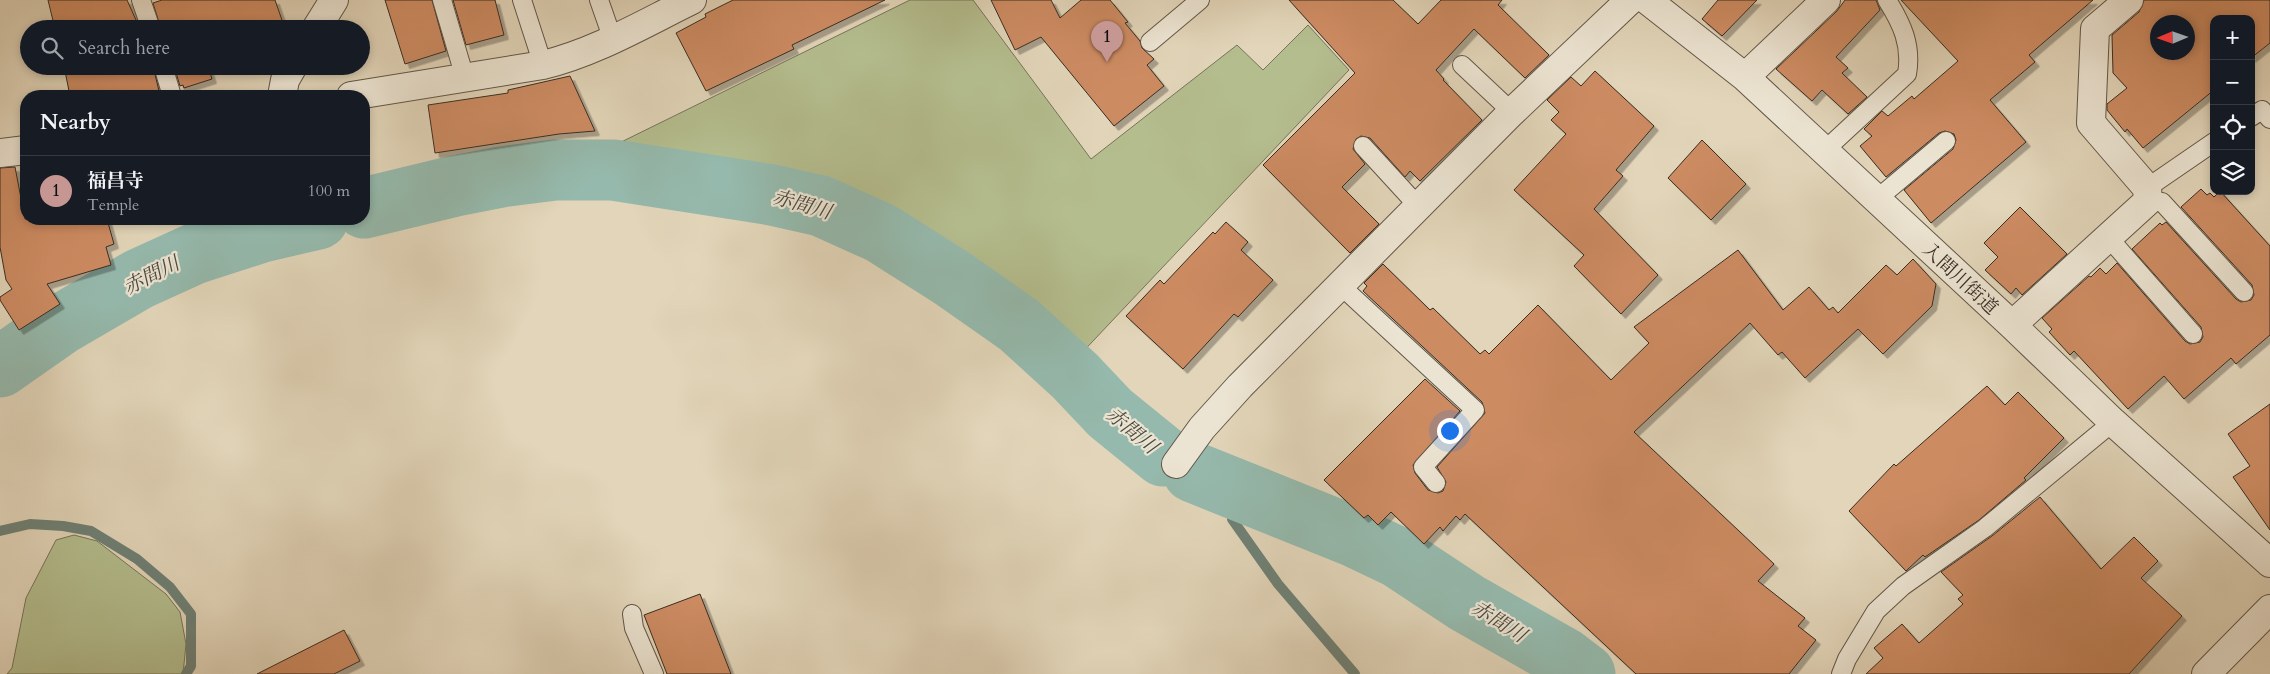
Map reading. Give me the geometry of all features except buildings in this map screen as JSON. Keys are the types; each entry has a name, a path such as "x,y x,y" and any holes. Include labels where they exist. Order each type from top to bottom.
{"street":[{"path":"322,20 334,0"},
{"path":"370,93 564,60 614,40 692,0"},
{"path":"1176,464 1202,428 1240,386 1512,112 1630,0"},
{"name":"入間川街道","path":"1647,0 1745,77 2012,325 2113,422 2270,562"},
{"path":"1745,77 1826,0"},
{"path":"2012,325 2108,237 2148,195 2091,123 2095,29 2129,0"},
{"path":"283,90 288,75"},
{"path":"0,153 20,151"},
{"path":"2206,674 2270,609"}],"lane":[{"path":"141,0 147,20"},
{"path":"442,0 465,78"},
{"path":"522,0 543,65"},
{"path":"599,0 614,40"},
{"path":"1150,42 1200,0"},
{"path":"1824,151 1907,74 1910,59 1908,43 1901,21 1887,0"},
{"path":"1462,64 1512,112"},
{"path":"166,75 170,90"},
{"path":"2255,114 2262,110 2270,119"},
{"path":"1877,199 1946,141"},
{"path":"2210,145 2148,195 2162,202 2244,292"},
{"path":"1363,146 1418,206"},
{"path":"2108,237 2193,334"},
{"path":"1340,285 1475,410 1423,467 1436,483"},
{"path":"1841,674 1847,659 1876,611 1903,586 1985,528 2113,422"},
{"path":"632,614 634,628 654,674"}],"green space":[{"path":"910,0 973,0 1091,159 1237,45 1263,70 1308,25 1349,70 1076,359 1055,337 996,284 858,207 715,167 660,160 614,159 609,148"},
{"path":"74,535 97,541 166,594 180,612 186,644 183,674 7,674 12,668 26,598 56,540"}],"waterway":[{"name":"赤間川","path":"370,207 455,186 501,177 555,170 613,170 772,195 821,206 881,233 952,278 1019,325 1075,376 1110,413 1163,456"},
{"name":"赤間川","path":"0,367 60,325 139,279 194,254 262,232 292,225"},
{"name":"赤間川","path":"1193,472 1355,537 1399,558 1467,603 1564,658 1585,674"},
{"path":"1232,519 1278,584 1355,674"},
{"path":"0,531 30,524 63,526 91,531 137,559 170,587 191,614 191,666 186,674"}],"place":[{"name":"福昌寺","path":"1107,62"}]}
